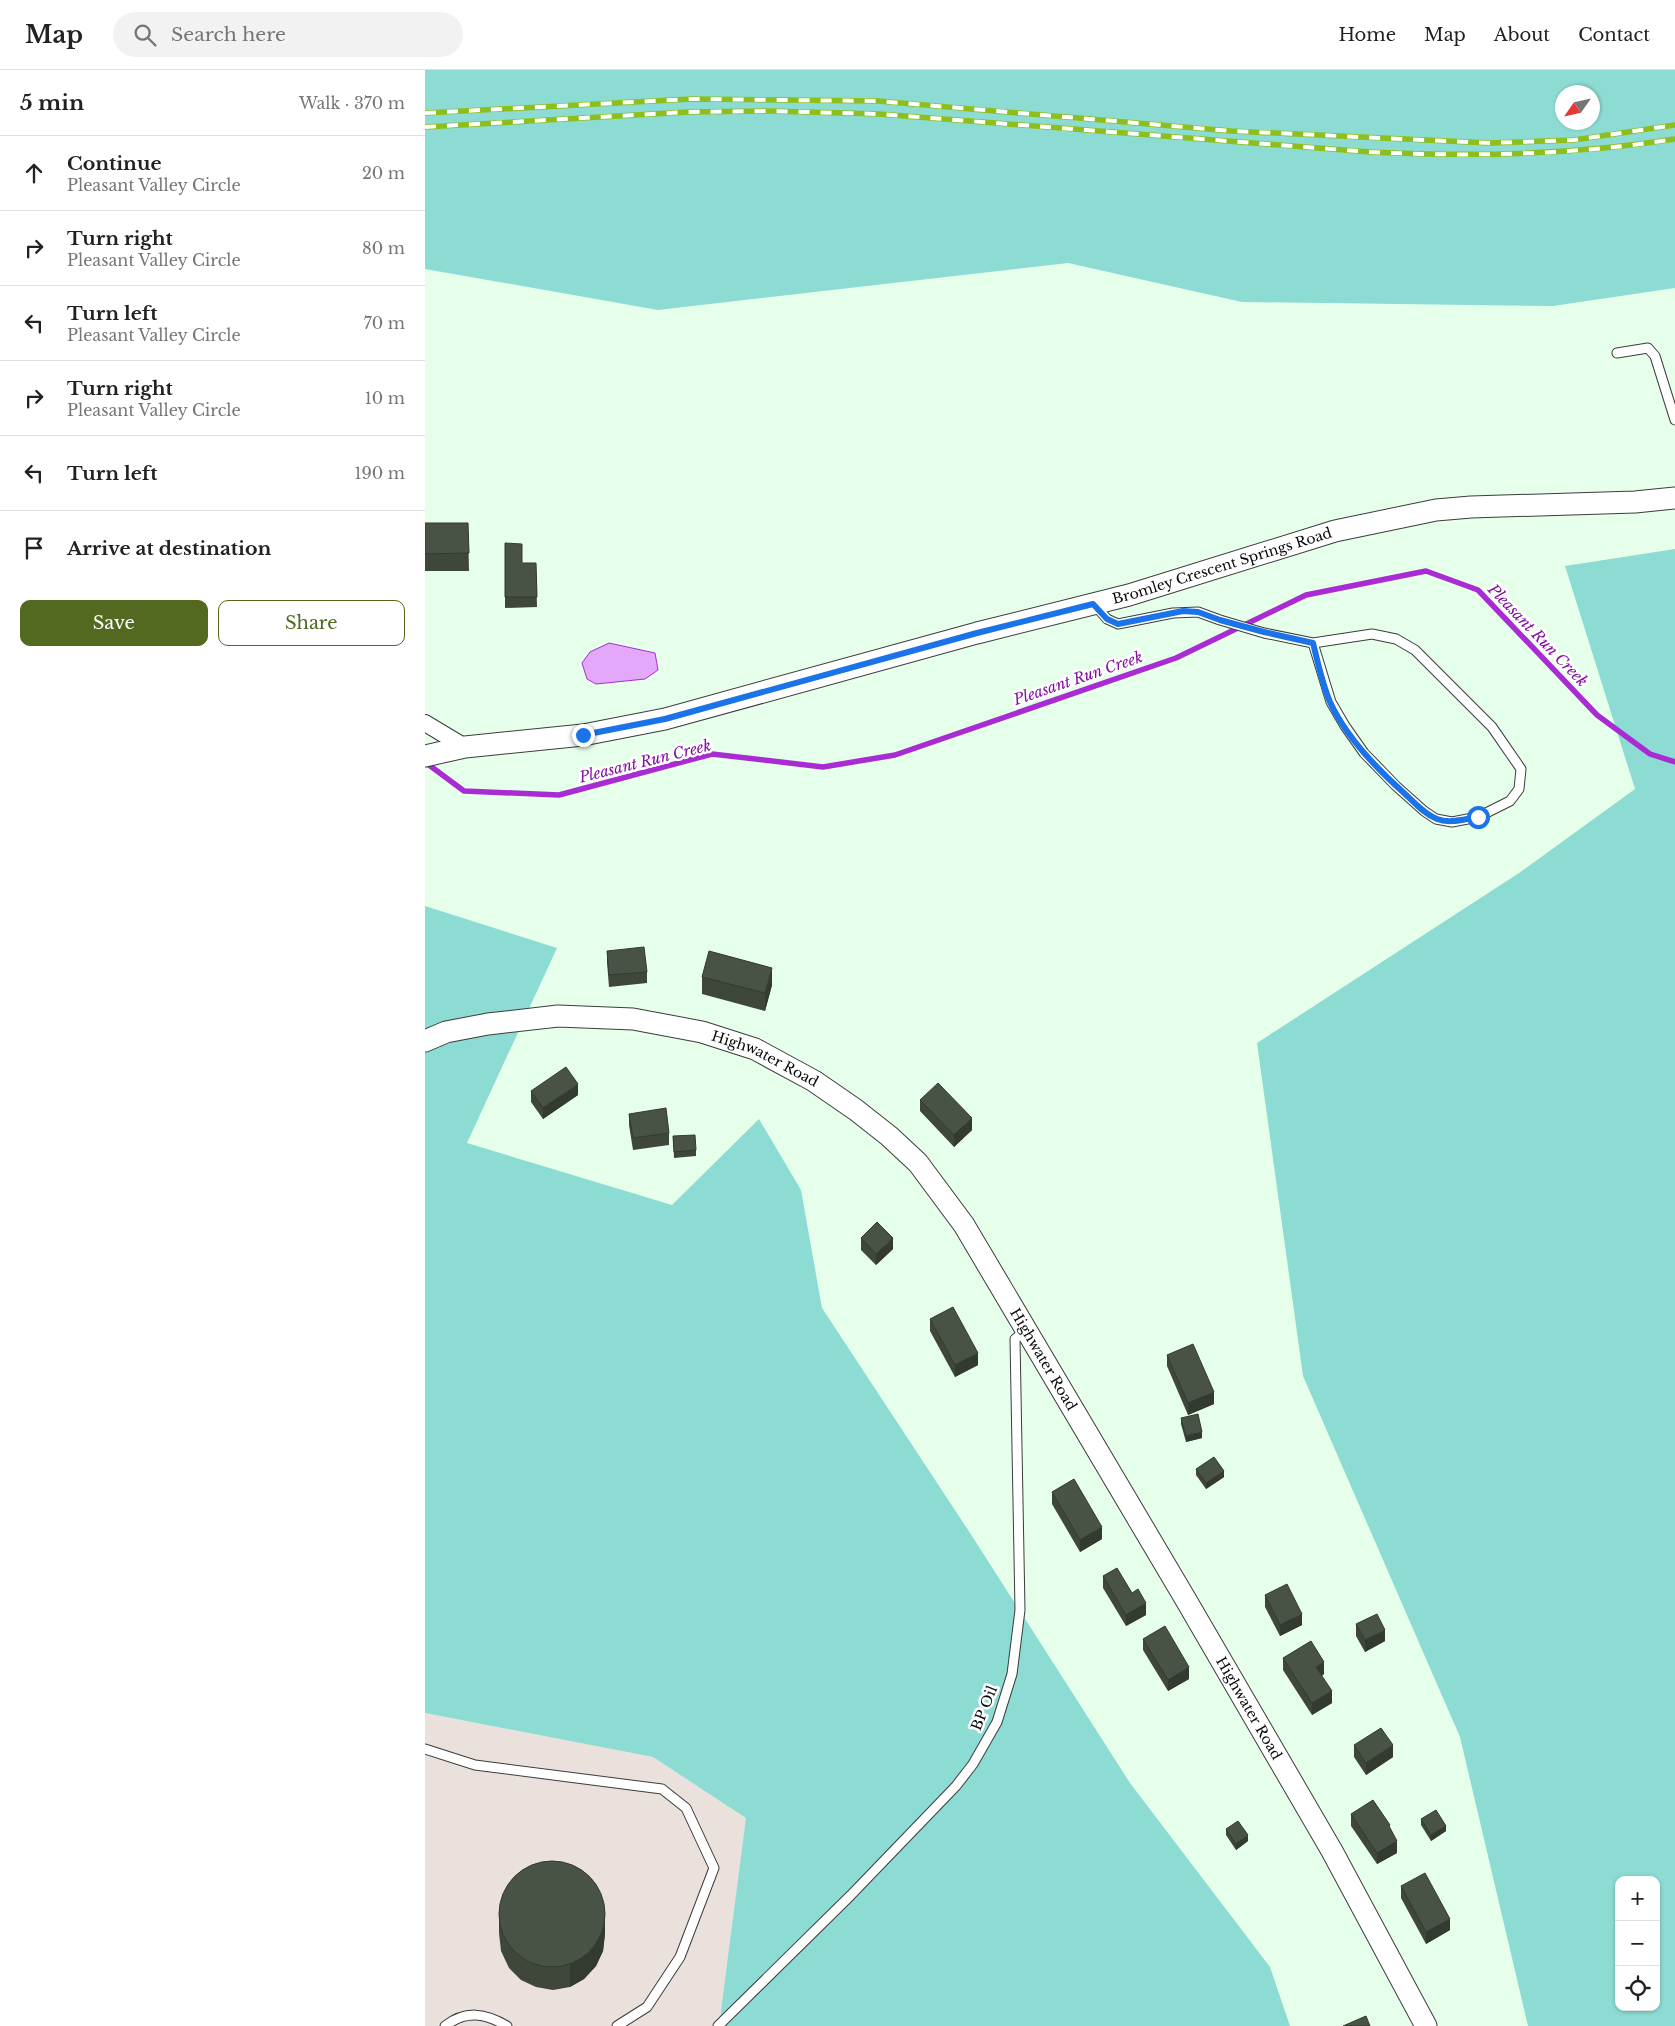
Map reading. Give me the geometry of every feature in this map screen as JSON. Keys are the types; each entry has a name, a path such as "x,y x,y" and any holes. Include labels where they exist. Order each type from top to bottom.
{"street":[{"name":"Bromley Crescent Springs Road","path":"434,753 465,747 583,735 665,719 977,633 1129,595 1335,531 1436,510 1471,507 1635,502 1675,498"},
{"path":"425,723 465,747"},
{"name":"Highwater Road","path":"425,1041 446,1032 488,1024 558,1016 606,1016 702,1032 755,1049 814,1082 856,1110 889,1136 918,1163 964,1225 1191,1608 1332,1851 1426,2026"}],"lane":[{"path":"1617,353 1648,348 1655,356 1675,420"},
{"path":"1093,604 1107,619 1118,624 1183,611 1198,612 1264,632 1313,643 1372,634 1396,639 1415,650 1492,727 1521,769 1519,789 1510,801 1478,817 1452,822 1436,819 1424,811 1364,753 1345,726 1331,702 1313,643"},
{"name":"BP Oil","path":"718,2026 851,1895 956,1786 973,1764 997,1722 1012,1674 1020,1610 1015,1339 1027,1330"},
{"path":"425,1749 475,1765 662,1789 686,1808 714,1868 680,1956 647,2007 617,2026"},
{"path":"445,2026 456,2018 481,2014 507,2026"}],"shaded area":[{"path":"425,70 1675,70 1675,288 1553,306 1242,302 1068,263 658,310 425,269"},
{"path":"1675,549 1675,2026 1528,2026 1460,1737 1303,1376 1257,1043 1519,873 1635,789 1565,566"},
{"path":"609,643 655,653 658,670 645,679 596,684 587,679 582,663 590,652"},
{"path":"425,906 557,948 467,1143 672,1205 759,1119 801,1190 822,1308 972,1536 1130,1783 1270,1967 1290,2026 719,2026 746,1818 653,1757 425,1713"},
{"path":"425,1713 653,1757 747,1818 719,2026 425,2026"}],"building":[{"path":"425,523 468,523 469,553 425,554"},
{"path":"505,543 522,544 522,563 536,563 537,597 505,597"},
{"path":"644,947 647,972 609,975 607,951"},
{"path":"709,951 772,968 765,993 702,977"},
{"path":"566,1067 578,1084 543,1108 531,1091"},
{"path":"938,1083 972,1118 954,1135 920,1100"},
{"path":"666,1108 669,1133 633,1138 629,1114"},
{"path":"695,1135 696,1150 674,1152 673,1136"},
{"path":"877,1222 893,1238 876,1254 861,1238"},
{"path":"953,1307 978,1353 955,1365 930,1319"},
{"path":"1193,1344 1214,1392 1188,1403 1167,1355"},
{"path":"1198,1414 1202,1432 1186,1436 1181,1418"},
{"path":"1214,1457 1224,1471 1206,1483 1196,1469"},
{"path":"1074,1479 1102,1527 1080,1540 1052,1492"},
{"path":"1117,1568 1132,1593 1138,1589 1146,1603 1126,1615 1103,1576"},
{"path":"1287,1584 1302,1614 1280,1625 1265,1595"},
{"path":"1377,1614 1385,1630 1365,1640 1356,1624"},
{"path":"1165,1626 1189,1667 1168,1680 1143,1639"},
{"path":"1311,1641 1324,1662 1316,1667 1332,1691 1312,1703 1283,1658"},
{"path":"1381,1728 1393,1745 1366,1763 1354,1745"},
{"path":"1373,1800 1390,1825 1397,1841 1377,1853 1351,1814"},
{"path":"1436,1810 1446,1826 1431,1835 1421,1819"},
{"path":"1238,1821 1248,1835 1236,1844 1226,1829"},
{"path":"552,1861 572,1865 589,1877 601,1894 605,1914 601,1934 589,1951 572,1963 552,1967 532,1963 515,1951 503,1934 499,1914 503,1894 515,1877 532,1865"},
{"path":"1425,1873 1450,1919 1426,1932 1401,1886"},
{"path":"1366,2016 1370,2026 1343,2026"}],"waterway":[{"name":"Pleasant Run Creek","path":"425,762 464,791 559,795 712,754 823,767 895,755 1176,658 1306,595 1426,571 1478,590 1597,715 1650,754 1675,762"}],"railway":[{"path":"425,113 691,99 878,101 1231,131 1490,143 1574,140 1675,125"},
{"path":"425,127 688,112 770,111 879,114 1408,154 1485,154 1561,151 1675,139"}],"route":[{"path":"583,735 665,719 977,633 1093,604 1107,619 1118,624 1183,611 1198,612 1288,639 1313,643 1331,702 1364,753 1396,786 1436,819 1452,822 1478,817"}]}
